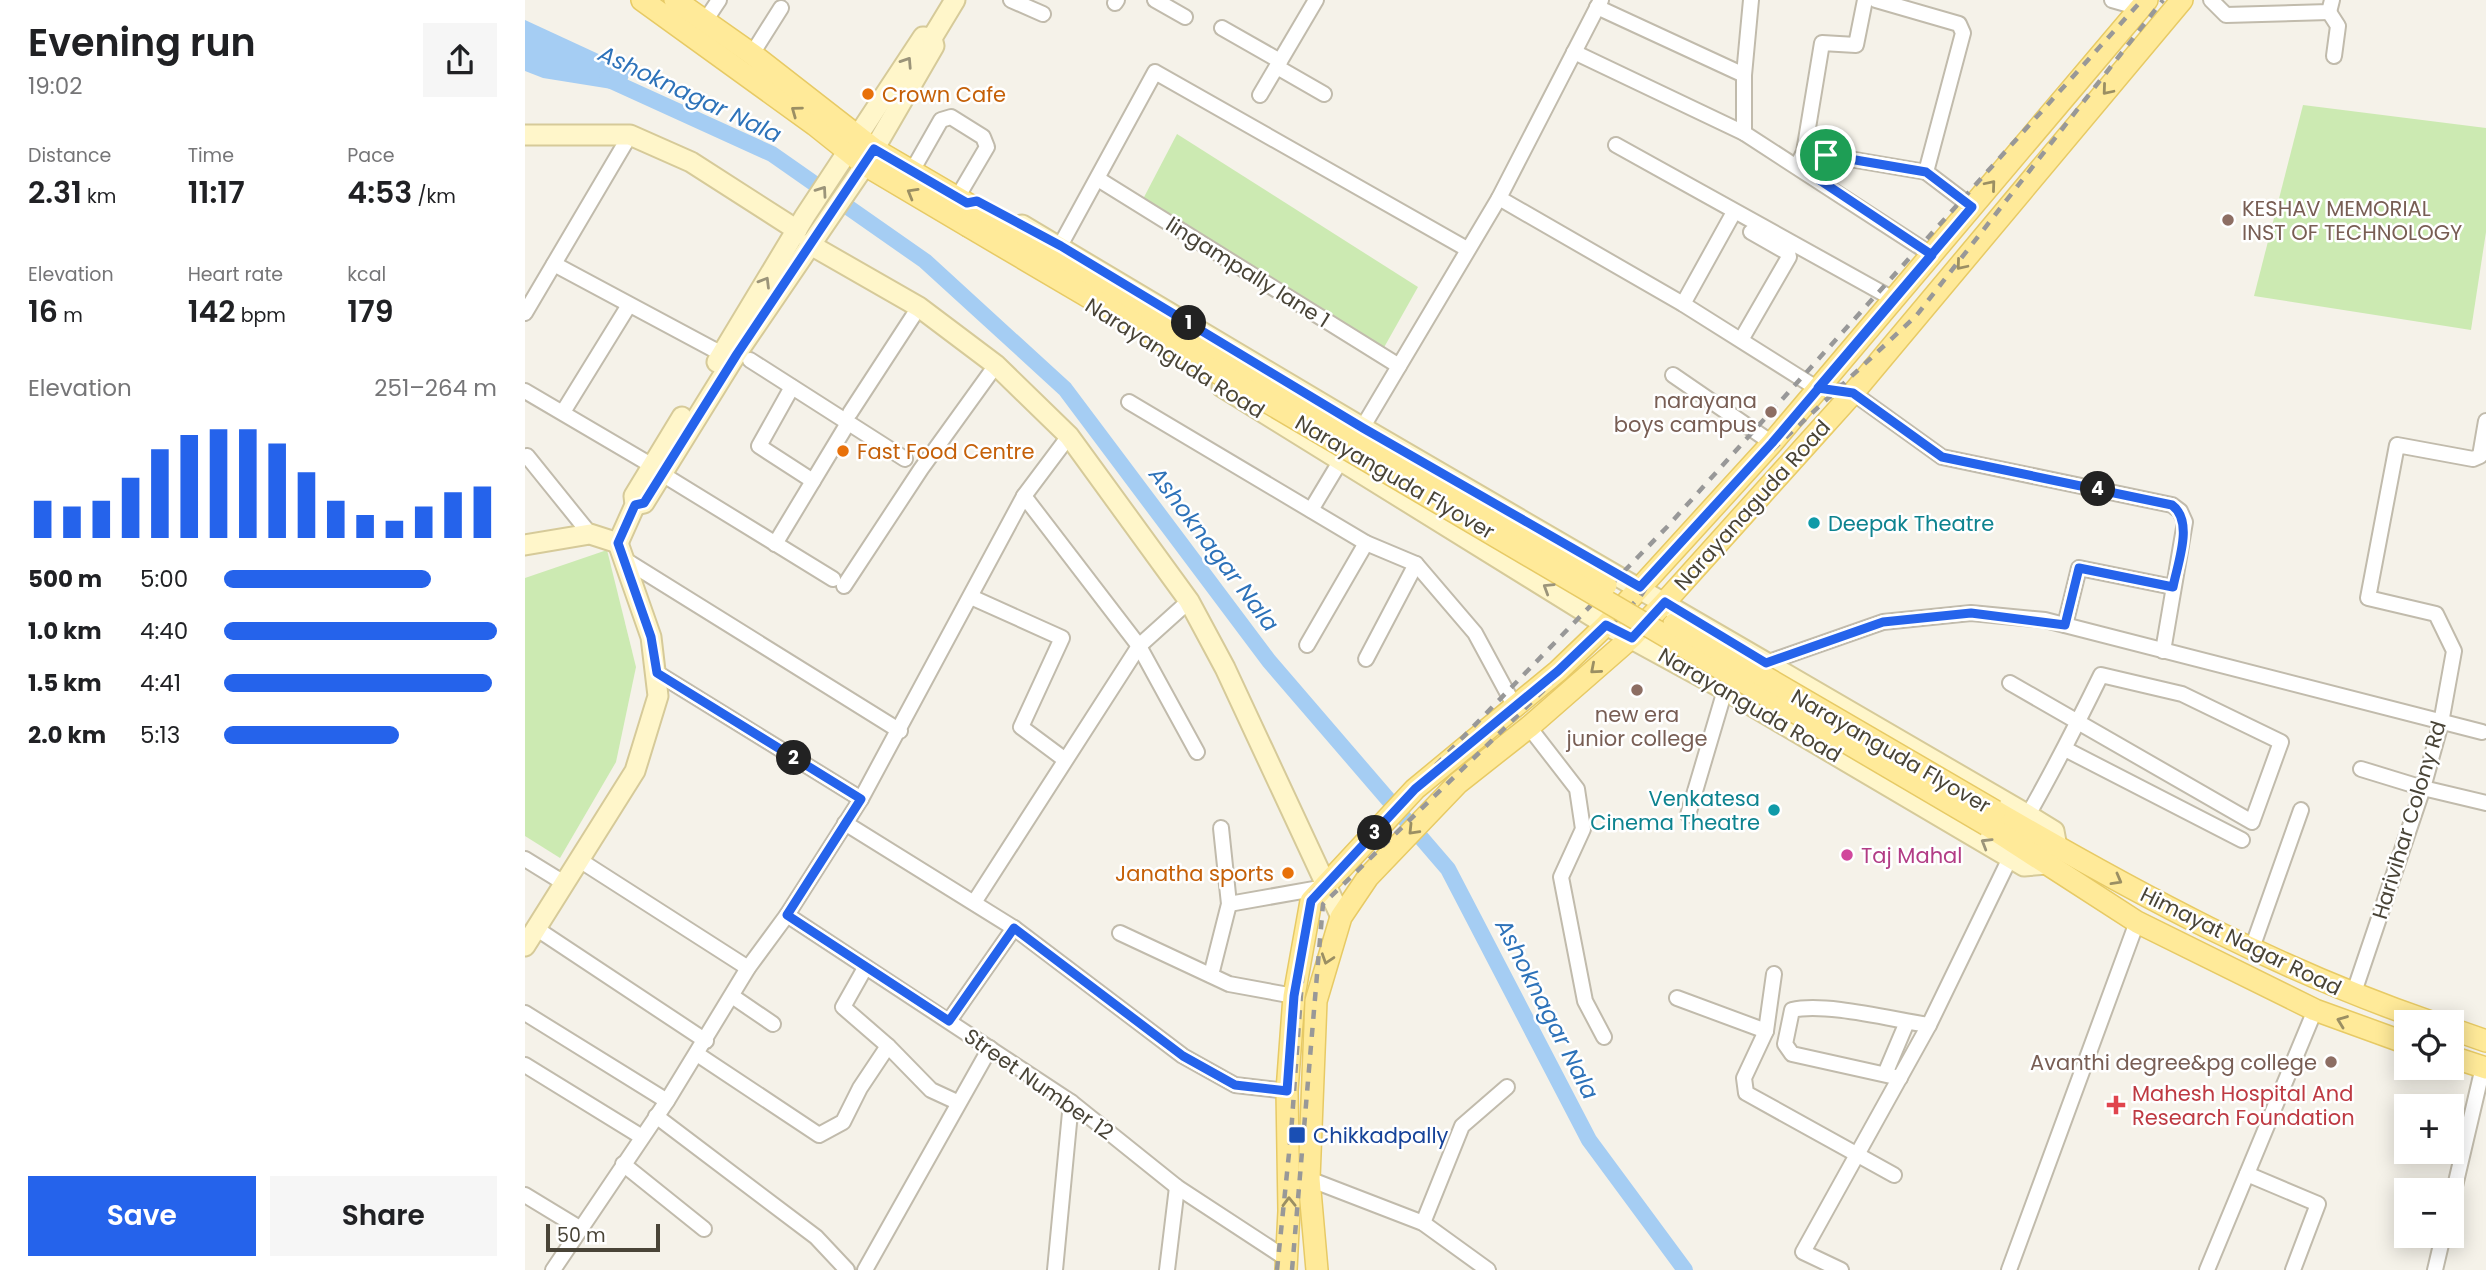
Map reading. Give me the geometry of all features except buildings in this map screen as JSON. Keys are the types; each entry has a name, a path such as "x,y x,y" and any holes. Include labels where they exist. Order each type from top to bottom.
{"main road":[{"path":"642,0 857,158 966,212"},
{"path":"675,0 753,54 857,158 912,171 966,212"},
{"name":"Narayanaguda Road","path":"1317,1270 1309,1179 1316,1001 1341,916 1368,877 1458,783 1529,727 1632,638 1853,393 2182,0"},
{"name":"Narayanaguda Road","path":"1287,1264 1287,1091 1294,996 1311,901 1415,789 1515,707 1606,625 1772,443 2143,4"},
{"path":"2110,43 2131,61"},
{"name":"Narayanguda Flyover","path":"966,212 2052,855"},
{"name":"Himayat Nagar Road","path":"2052,855 2251,951 2353,995 2396,1010"},
{"name":"Himayat Nagar Road","path":"2052,855 2137,922 2315,1010 2394,1039"},
{"path":"2464,1033 2486,1041"},
{"path":"2464,1061 2485,1068"}],"street":[{"path":"705,21 719,0"},
{"path":"525,946 635,772 658,696 651,637 620,551 635,505 644,503 657,470 722,354 934,47 932,38 955,0"},
{"path":"1011,0 1043,14"},
{"path":"1155,0 1185,17"},
{"path":"1260,95 1316,0"},
{"path":"1744,133 1744,75 1751,0"},
{"path":"1797,166 1804,152 1822,43 1856,45 1865,0"},
{"path":"1876,0 1959,24 1963,33 1926,172"},
{"path":"2112,0 2143,4"},
{"path":"2211,0 2226,15 2331,6 2338,26 2334,56"},
{"path":"1311,510 1340,460 1363,428 1499,198 1599,4 1744,75"},
{"path":"753,54 781,8"},
{"path":"1222,28 1324,94"},
{"path":"1574,52 1744,133 1932,255"},
{"path":"1061,246 1156,72 1467,249"},
{"path":"912,171 941,120 951,117 983,137 987,147 966,212"},
{"path":"525,135 630,135 691,162 807,230 919,307 996,365 1069,436 1189,601 1225,668 1325,887 1341,916"},
{"path":"525,313 630,135"},
{"path":"1616,145 1788,253 1789,257 1741,340"},
{"path":"1812,175 1826,155 1926,172 1972,207"},
{"name":"lingampally lane 1","path":"1098,179 1399,366"},
{"path":"1499,198 1683,304 1818,388 1853,393 1942,457 2172,505 2180,511 2185,522 2163,651"},
{"name":"Narayanguda Road","path":"977,201 1061,246 1363,428 2028,815 2054,831 2052,855 2024,866 1725,690 1606,625 967,232 966,212 977,201"},
{"path":"1683,304 1731,216"},
{"path":"1731,216 1895,300"},
{"path":"657,470 807,230"},
{"path":"554,264 722,354"},
{"path":"563,412 629,305"},
{"path":"775,544 849,418 919,307"},
{"path":"750,360 849,418 905,459"},
{"path":"525,391 839,583 996,365"},
{"path":"1673,375 1772,443"},
{"path":"792,387 759,446 813,481"},
{"path":"1129,402 1366,543 1416,565 1475,633 1515,707"},
{"name":"Harivihar Colony Rd","path":"2353,995 2423,788 2441,723 2453,651 2436,614 2368,597 2397,445 2473,459 2480,456 2486,421"},
{"path":"553,1270 667,1101 748,968 787,915 861,799 1024,496 1069,436"},
{"path":"527,456 590,534 899,731"},
{"path":"1024,496 1139,646 1197,752"},
{"path":"525,545 590,534"},
{"path":"1307,645 1366,543"},
{"path":"1366,659 1416,565"},
{"path":"2065,625 2079,568 2173,587"},
{"path":"971,597 1062,638 1021,727 1064,759"},
{"path":"975,901 1139,646 1189,601"},
{"path":"1766,663 1883,622 1971,613 2065,625 2482,732"},
{"path":"657,673 861,799"},
{"path":"2010,683 2078,722 2252,822 2281,742 2182,694 2101,675 2078,722 2065,749 2028,815"},
{"path":"1688,815 1725,690"},
{"path":"1529,727 1577,789 1583,829 1561,877 1585,1001 1604,1037"},
{"path":"2065,749 2242,840"},
{"path":"2361,769 2486,803"},
{"path":"2251,951 2301,810"},
{"path":"845,823 975,901 1183,1056 1235,1085 1287,1091"},
{"path":"1211,975 1229,904 1221,828"},
{"path":"1841,1270 1803,1252 1929,1025 2010,858"},
{"path":"525,859 564,883"},
{"path":"581,861 748,968"},
{"path":"1229,904 1325,887"},
{"name":"Street Number 12","path":"787,915 1070,1102 1177,1188 1287,1264"},
{"path":"2008,1270 2137,922"},
{"path":"949,1021 1014,928"},
{"path":"537,929 706,1041"},
{"path":"1120,933 1229,984 1294,996"},
{"path":"865,968 843,1007 888,1046 931,1090 957,1102"},
{"path":"1774,974 1766,1031 1744,1079 1746,1093 1894,1175"},
{"path":"732,996 773,1024"},
{"path":"1678,998 1766,1031"},
{"path":"1900,1078 1792,1054 1784,1044 1789,1016 1798,1009 1822,1009 1929,1025"},
{"path":"2207,1270 2315,1010"},
{"path":"525,1013 667,1101"},
{"path":"1885,1074 1907,1021"},
{"path":"697,1054 819,1135 843,1122 860,1088 888,1046"},
{"path":"865,1270 957,1102 990,1048"},
{"path":"525,1065 642,1137"},
{"path":"2457,1178 2485,1068"},
{"path":"1423,1223 1462,1126 1507,1087"},
{"path":"1055,1270 1070,1102"},
{"path":"656,1116 816,1237 847,1270"},
{"path":"623,1164 703,1229"},
{"path":"2246,1174 2318,1204 2293,1270"},
{"path":"1309,1179 1423,1223 1488,1270"},
{"path":"1167,1270 1177,1188"},
{"path":"525,1195 581,1229"},
{"path":"2435,1270 2440,1248"}],"green space":[{"path":"2303,105 2486,128 2486,232 2471,330 2254,296"},
{"path":"1177,134 1418,287 1382,351 1142,201"},
{"path":"607,550 636,667 616,762 560,858 525,836 525,578"}],"water":[{"path":"525,20 631,69 624,91 543,78 525,71"}],"waterway":[{"name":"Ashoknagar Nala","path":"607,79 772,154 925,261 1065,389 1269,661 1448,869 1589,1140 1685,1270"}],"railway":[{"path":"1277,1270 1291,1134 1308,897 1667,527 2142,0"},
{"path":"1292,1270 1323,904 1640,597 1678,538 1916,316 2163,0"}],"place":[{"name":"Crown Cafe","path":"868,94"},
{"name":"KESHAV MEMORIAL INST OF TECHNOLOGY","path":"2228,220"},
{"name":"narayana boys campus","path":"1771,412"},
{"name":"Fast Food Centre","path":"843,451"},
{"name":"Deepak Theatre","path":"1814,523"},
{"name":"new era junior college","path":"1637,690"},
{"name":"Venkatesa Cinema Theatre","path":"1774,810"},
{"name":"Taj Mahal","path":"1847,855"},
{"name":"Janatha sports","path":"1288,873"},
{"name":"Avanthi degree&pg college","path":"2331,1062"},
{"name":"Mahesh Hospital And Research Foundation","path":"2116,1105"},
{"name":"Chikkadpally","path":"1297,1135"}],"route":[{"path":"1826,155 1812,175 1932,255 1895,300 1818,388 1772,443 1640,587 1363,428 1061,246 977,201 967,203 874,149 737,354 644,503 635,505 618,543 651,637 657,673 861,799 787,915 949,1021 1014,928 1087,980 1183,1056 1235,1085 1287,1091 1294,996 1311,901 1415,789 1558,671 1606,625 1632,638 1665,602 1766,663 1883,622 1971,613 2045,620 2065,625 2079,568 2173,587 2185,522 2180,511 2172,505 1942,457 1853,393 1818,388 1857,344 1895,300 1972,207 1926,172 1826,155"}]}
